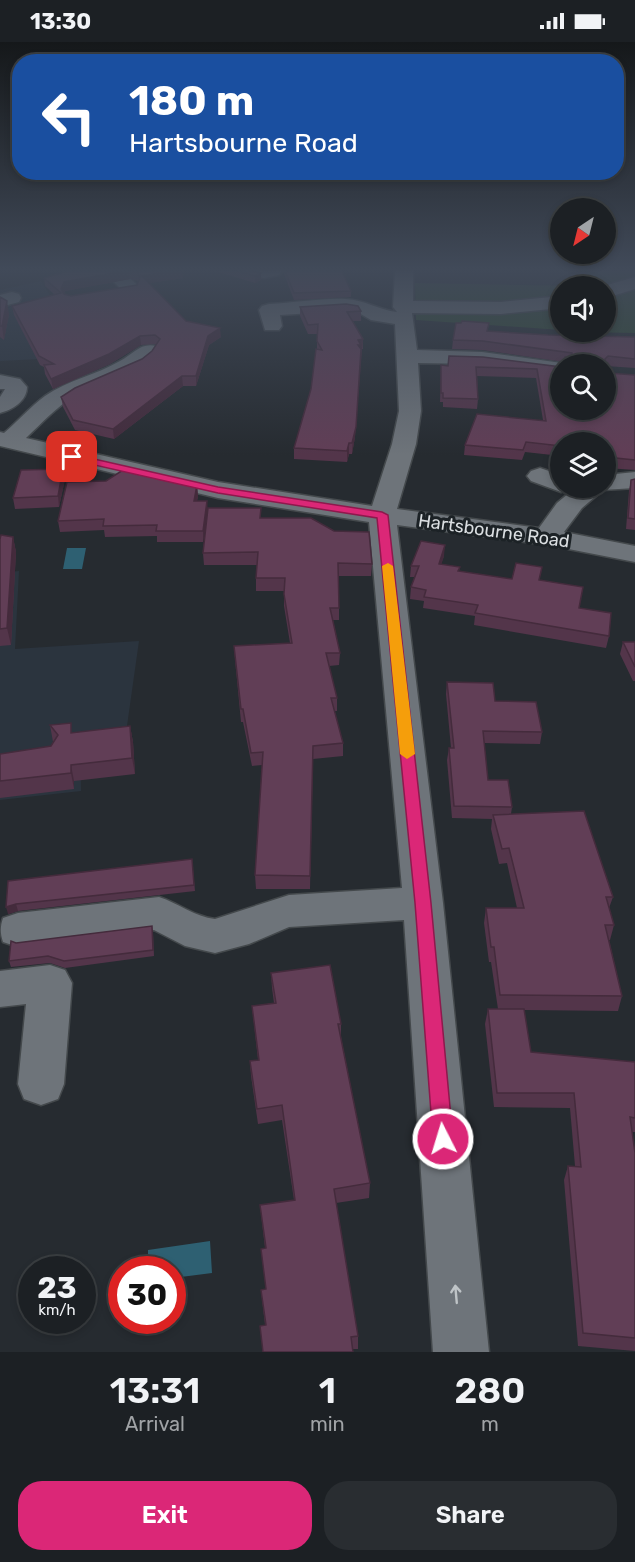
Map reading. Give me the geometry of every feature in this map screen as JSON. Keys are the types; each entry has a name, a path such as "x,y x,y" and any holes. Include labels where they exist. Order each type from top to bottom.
{"street":[{"path":"406,332 410,411 404,444 382,515 423,903 461,1352"},
{"path":"4,440 56,398 127,366 149,350"},
{"path":"408,356 482,358 550,367"},
{"path":"0,382 12,384 16,387 16,392 14,397 0,406"},
{"name":"Hartsbourne Road","path":"4,440 218,490 548,537 635,554"},
{"path":"616,482 635,480"},
{"path":"548,537 564,498"},
{"path":"18,930 159,913 192,931 215,936 234,933 254,922 289,911 423,903"},
{"path":"0,989 50,983 41,1084"}],"shaded area":[{"path":"0,332 64,332 40,359 0,361"},
{"path":"19,571 15,649 139,641 126,733 80,738 81,791 0,800 0,573"}],"water":[{"path":"67,548 86,548 82,569 63,569"},
{"path":"210,1241 212,1273 186,1276 186,1256 148,1256 148,1250"}],"building":[{"path":"26,332 214,332 208,336 196,376 182,376 113,429 73,420 61,397 75,388 142,359 152,351 160,339 155,335 140,336 109,354 51,379 44,365 54,364 39,356"},
{"path":"318,332 359,332 363,339 358,340 361,349 356,427 352,443 349,443 347,451 294,448 311,389 316,349 322,350 317,341"},
{"path":"454,332 550,335 550,342 616,342 616,337 635,337 635,359 616,357 616,354 572,354 483,341 453,340"},
{"path":"449,356 483,357 550,366 550,420 616,420 616,374 635,375 635,460 616,458 616,432 550,432 550,445 526,442 523,450 465,445 477,414 546,421 537,369 476,367 478,399 443,398 441,365 448,366"},
{"path":"126,468 197,485 194,501 207,501 203,531 156,531 157,525 103,526 104,519 58,521 67,482 106,481"},
{"path":"63,469 58,496 13,498 21,470"},
{"path":"635,479 635,519 628,518 631,480"},
{"path":"208,508 261,508 260,518 311,518 334,531 369,532 372,564 338,563 339,608 330,608 340,653 326,653 337,698 331,698 343,743 313,746 310,876 255,875 263,752 251,753 243,709 241,709 234,646 292,643 284,594 285,578 256,578 258,552 203,553"},
{"path":"1,535 13,537 7,628 0,629 0,539"},
{"path":"421,541 445,545 439,564 460,567 458,571 512,579 516,563 542,567 539,580 583,587 579,608 611,613 609,636 475,613 478,605 424,597 426,590 411,587 419,566 411,566"},
{"path":"623,642 635,642 635,667"},
{"path":"447,682 493,683 495,701 536,702 542,732 483,731 488,780 508,780 512,807 454,806 449,748 454,748"},
{"path":"71,723 71,733 130,726 132,758 71,765 71,773 0,781 0,754 51,746 58,735 50,725"},
{"path":"584,811 613,897 606,897 614,925 605,925 622,996 500,995 486,908 524,908 509,848 502,849 493,815"},
{"path":"192,859 194,885 16,904 6,907 8,881"},
{"path":"152,926 153,950 64,961 48,956 9,961 11,941 16,943"},
{"path":"330,965 341,1024 338,1024 370,1183 334,1189 358,1336 351,1337 353,1352 263,1352 260,1326 266,1325 261,1290 266,1289 261,1249 266,1248 260,1205 295,1200 282,1105 257,1109 250,1061 259,1060 252,1006 276,1003 271,973"},
{"path":"488,1009 524,1009 531,1052 635,1062 635,1118 630,1117 635,1153 635,1338 583,1333 568,1166 581,1167 574,1093 497,1093"}],"slow traffic":[{"path":"388,566 407,754"}],"route":[{"path":"72,457 150,476 276,501 382,515 423,903 443,1139"}]}
